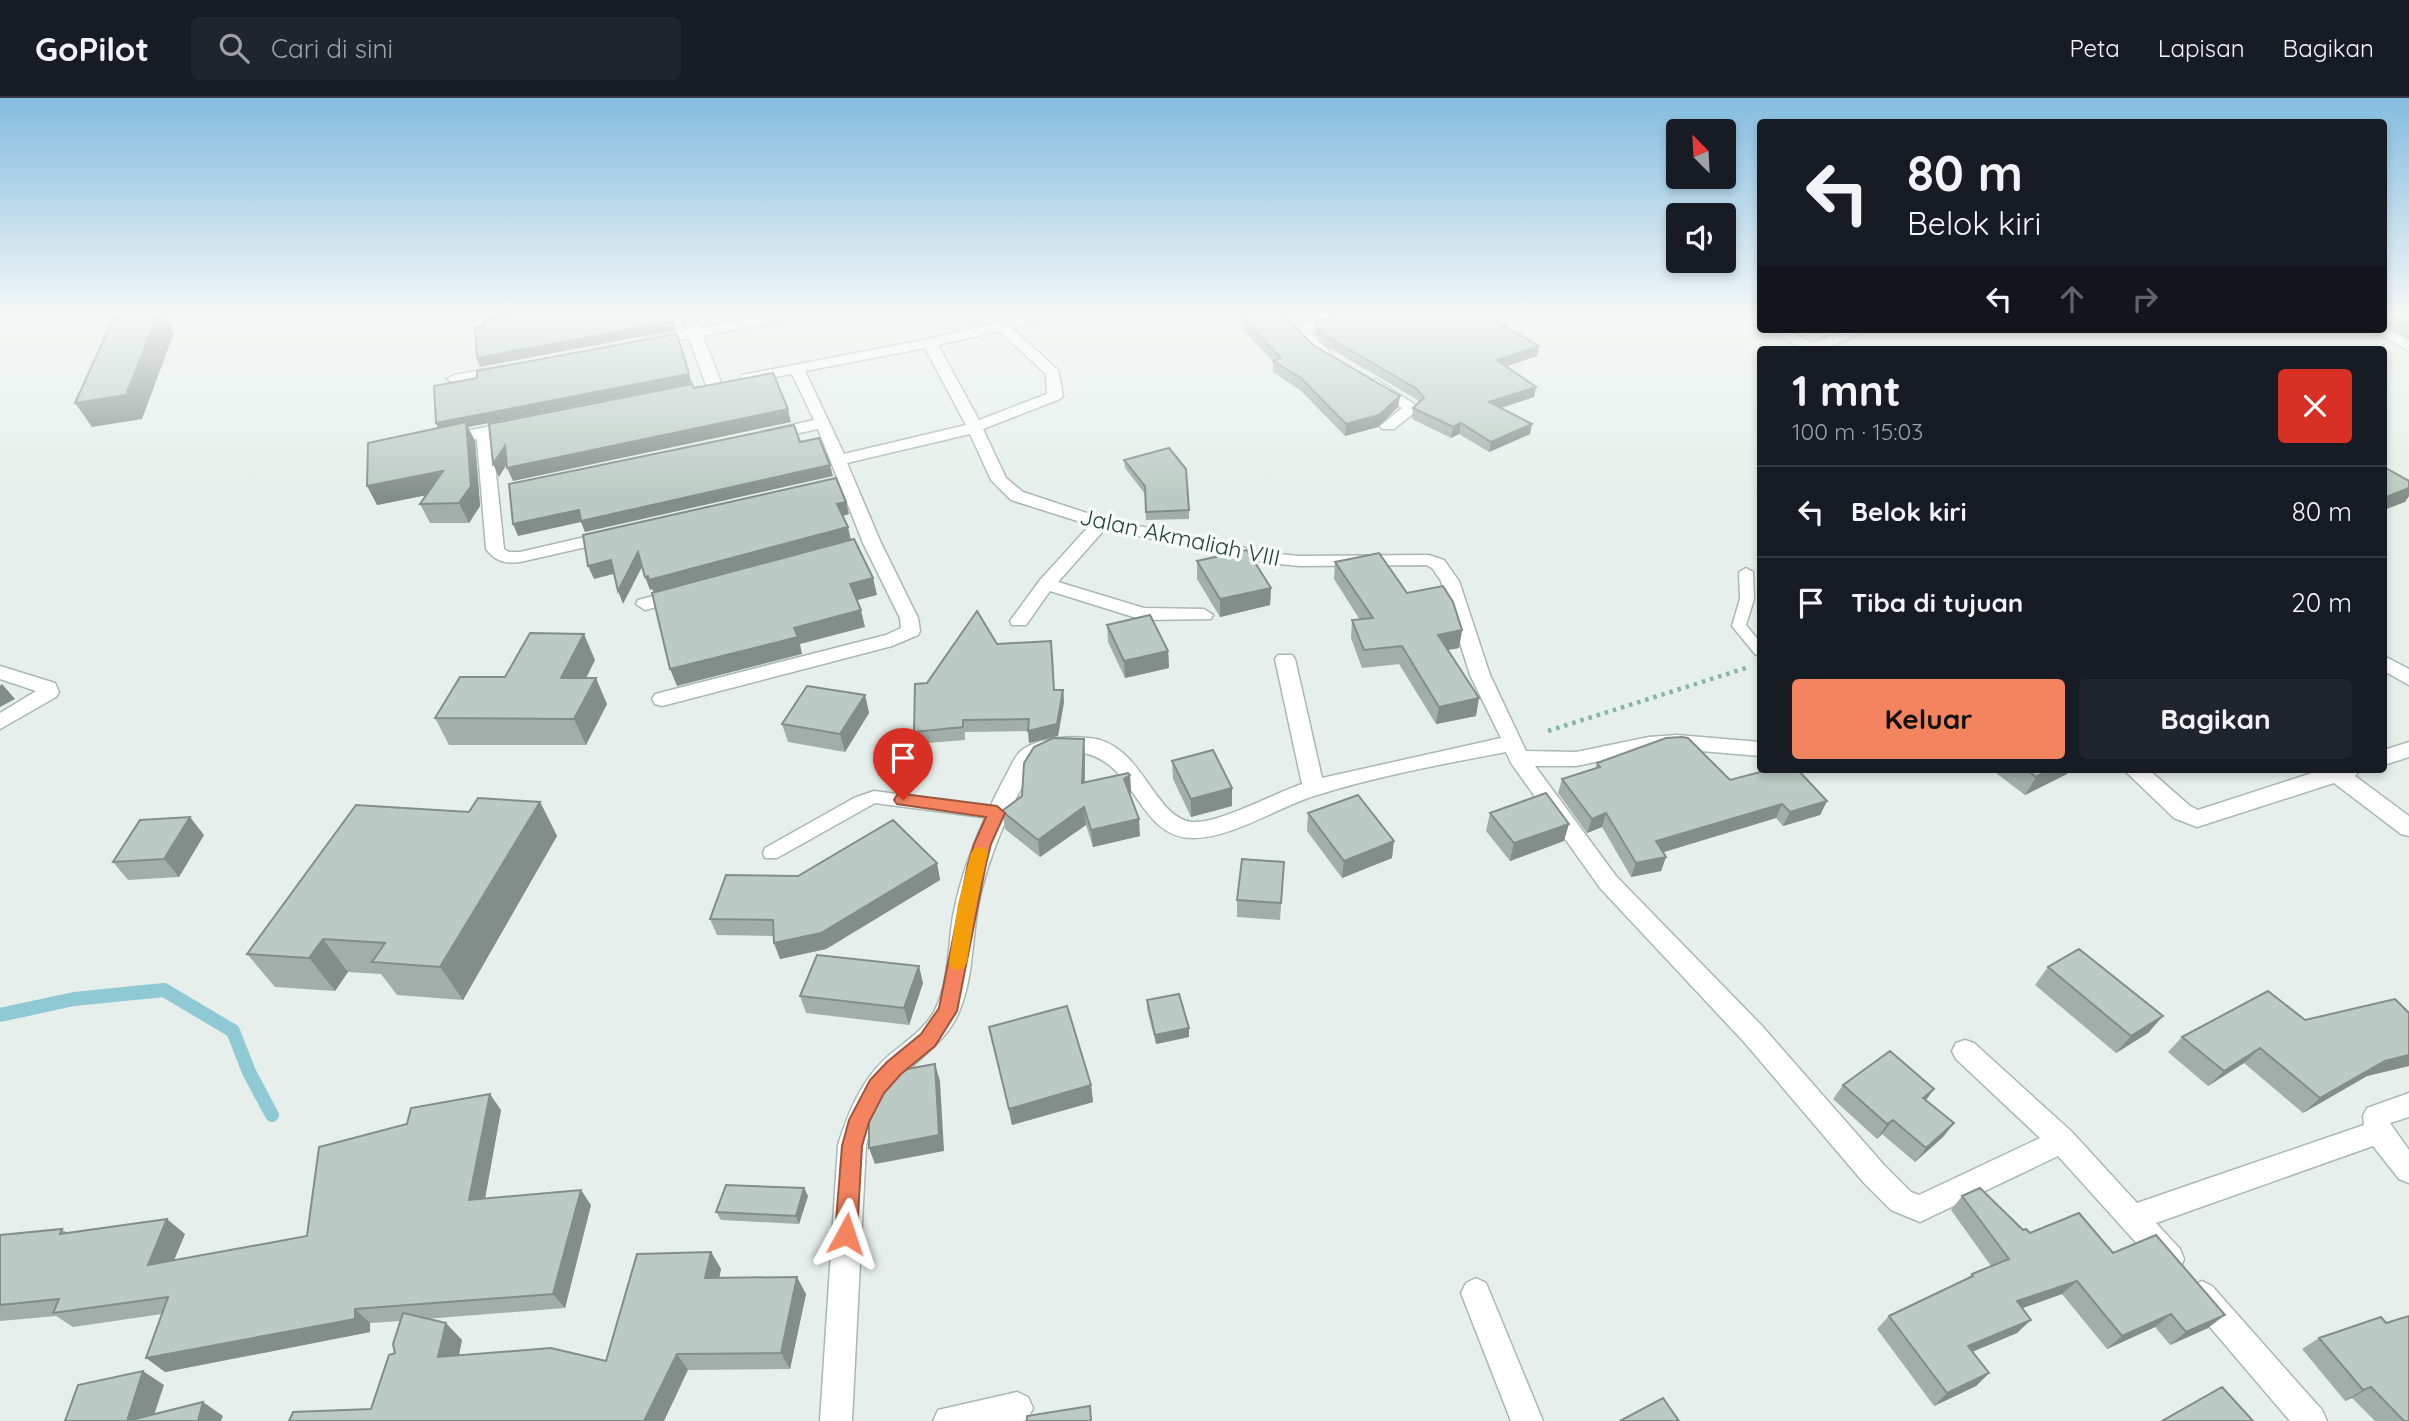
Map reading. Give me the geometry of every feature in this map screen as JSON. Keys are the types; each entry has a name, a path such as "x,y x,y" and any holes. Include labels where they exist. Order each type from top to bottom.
{"street":[{"path":"454,379 483,374"},
{"path":"714,374 719,384 772,374"},
{"path":"662,699 891,640 911,631 909,618 865,544 842,483 838,460 798,374"},
{"name":"Jalan Akmaliah VIII","path":"946,374 999,480 1017,496 1101,523 1269,558 1299,561 1429,560 1438,564 1450,581 1480,676 1516,750"},
{"path":"838,460 975,428 1055,396 1054,374"},
{"path":"1358,374 1412,408 1388,426"},
{"path":"432,442 538,421"},
{"path":"757,437 823,423"},
{"path":"484,432 497,492 495,549 503,557 520,557 625,533"},
{"path":"1019,621 1045,584 1101,523"},
{"path":"1045,584 1143,614 1204,615"},
{"path":"645,604 698,590"},
{"path":"1285,659 1314,788"},
{"path":"2387,664 2409,678"},
{"path":"0,672 48,688 49,692 0,722"},
{"path":"836,1421 852,1146 855,1133 867,1101 877,1086 928,1040 948,1011 967,904 982,844 1027,757 1037,750 1077,743 1099,746 1113,754 1157,810 1174,823 1191,830 1237,821 1275,802 1314,788 1420,761 1516,750 1576,759 1649,744 1677,742 1757,749"},
{"path":"2387,757 2409,748"},
{"path":"1516,750 1608,882 1753,1034 1874,1174 1902,1201 1920,1209 2062,1141"},
{"path":"2138,773 2182,812 2197,819 2334,773"},
{"path":"2342,773 2409,828"},
{"path":"1965,1051 2062,1141 2134,1217 2311,1421"},
{"path":"2409,1105 2376,1116 2379,1132 2409,1170"},
{"path":"2134,1217 2379,1132"},
{"path":"1476,1293 1527,1421"},
{"path":"949,1421 1017,1408"}],"lane":[{"path":"1746,572 1747,599 1739,626 1757,647"},
{"path":"771,853 860,802 874,797 997,813"}],"path":[{"path":"1516,750 1615,708 1753,666"}],"building":[{"path":"88,374 134,374 126,395 75,403"},
{"path":"477,374 689,374 436,423 434,386 477,378"},
{"path":"773,374 788,409 507,468 505,446 493,464 489,424 692,384 694,388"},
{"path":"1294,374 1362,374 1400,396 1379,415 1346,424"},
{"path":"1391,374 1517,374 1536,387 1489,402 1532,424 1491,442 1461,423 1453,427 1413,408 1424,398 1417,389"},
{"path":"466,422 471,486 459,503 420,504 443,471 367,486 368,443"},
{"path":"794,425 800,442 819,438 830,465 581,521 579,510 513,524 509,484"},
{"path":"1169,448 1186,469 1189,510 1146,512 1145,486 1124,460"},
{"path":"2387,469 2409,481 2409,488 2387,497"},
{"path":"836,478 846,502 837,504 848,527 649,580 648,576 645,577 638,552 618,591 611,560 588,566 583,535"},
{"path":"854,539 873,578 850,584 861,610 794,628 798,637 670,669 652,593"},
{"path":"1247,550 1271,588 1220,599 1197,561"},
{"path":"1379,553 1407,593 1443,586 1453,602 1462,630 1438,635 1479,698 1439,707 1402,646 1364,650 1352,620 1373,618 1335,562"},
{"path":"977,611 997,644 1051,641 1054,690 1063,690 1057,724 1028,731 1029,719 963,720 963,727 914,732 915,684 927,683"},
{"path":"1150,615 1168,651 1124,661 1107,625"},
{"path":"530,633 584,634 561,678 596,678 574,719 435,718 460,677 505,677"},
{"path":"807,686 865,695 840,734 782,724"},
{"path":"1053,738 1084,739 1082,783 1128,773 1130,775 1124,779 1139,819 1091,830 1084,807 1038,840 1002,811 1022,796 1024,763 1034,747"},
{"path":"1666,738 1688,738 1730,780 1757,773 1801,773 1827,801 1790,812 1782,804 1656,841 1666,857 1636,863 1606,813 1592,819 1562,779 1600,767 1597,763"},
{"path":"1213,750 1232,788 1191,799 1172,761"},
{"path":"1546,793 1569,824 1514,843 1490,813"},
{"path":"1358,795 1394,841 1344,861 1308,813"},
{"path":"478,798 540,802 440,967 372,962 385,943 323,939 309,958 247,954 356,805 469,812"},
{"path":"190,817 164,859 113,862 140,820"},
{"path":"893,820 937,863 821,933 774,943 773,920 710,919 726,875 798,876"},
{"path":"1242,859 1284,862 1281,903 1237,900"},
{"path":"2079,949 2163,1016 2131,1036 2048,967"},
{"path":"817,955 919,966 904,1008 800,996"},
{"path":"2268,991 2305,1020 2395,999 2409,1013 2409,1055 2385,1061 2320,1098 2260,1048 2224,1071 2182,1037"},
{"path":"1179,994 1189,1028 1155,1035 1147,1000"},
{"path":"1067,1006 1091,1085 1009,1109 989,1027"},
{"path":"1890,1051 1934,1089 1923,1098 1954,1123 1926,1148 1893,1120 1887,1124 1843,1085"},
{"path":"935,1064 939,1135 869,1148 869,1111 890,1072"},
{"path":"490,1094 469,1200 581,1190 553,1294 355,1309 355,1319 146,1358 168,1297 53,1313 59,1299 0,1305 0,1235 62,1229 60,1234 167,1219 148,1265 307,1236 319,1147 407,1124 411,1108"},
{"path":"726,1185 804,1188 796,1216 716,1212"},
{"path":"1980,1188 2023,1230 2026,1229 2030,1233 2079,1213 2113,1253 2156,1235 2225,1315 2186,1332 2171,1314 2122,1336 2077,1281 2017,1301 2031,1320 1968,1346 1989,1373 1947,1393 1889,1316 1973,1276 1972,1274 2009,1259 1962,1196"},
{"path":"711,1252 705,1278 797,1277 781,1353 677,1354 644,1421 289,1421 293,1412 371,1409 389,1355 395,1353 393,1344 403,1313 446,1323 438,1357 551,1348 606,1361 637,1254"},
{"path":"2409,1316 2409,1421 2404,1421 2371,1387 2363,1390 2319,1338 2381,1317 2386,1323"},
{"path":"143,1371 127,1421 65,1421 78,1385"},
{"path":"2222,1387 2253,1421 2162,1421"},
{"path":"1663,1398 1679,1421 1620,1421"},
{"path":"203,1402 198,1421 127,1421"},
{"path":"1090,1406 1091,1421 1027,1421 1027,1416"}],"waterway":[{"path":"0,1015 74,999 164,990 233,1031 249,1072 272,1115"}],"slow traffic":[{"path":"958,962 967,904 980,853"}],"route":[{"path":"846,1234 852,1146 859,1120 877,1086 910,1053 928,1040 948,1011 967,904 982,844 997,813 903,800"}]}
